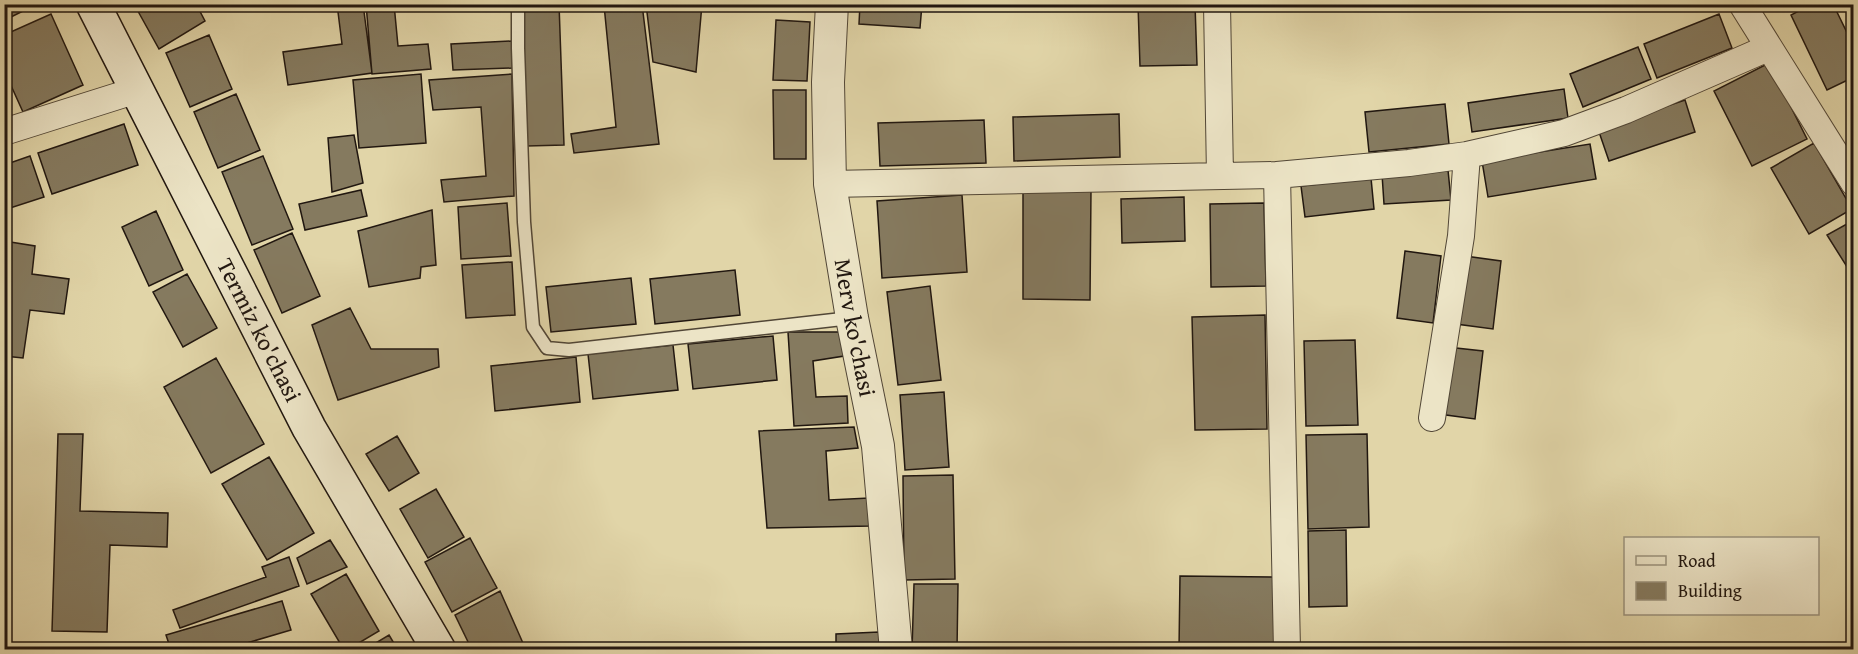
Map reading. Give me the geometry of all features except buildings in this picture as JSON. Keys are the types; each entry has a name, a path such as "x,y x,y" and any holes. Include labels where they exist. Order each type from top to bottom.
{"main road":[{"name":"Termiz ko'chasi","path":"93,4 309,428 439,650"}],"street":[{"name":"Merv ko'chasi","path":"832,4 828,81 830,184 852,318 878,446 896,650"},
{"path":"1216,4 1220,176"},
{"path":"1742,4 1854,183"},
{"path":"830,184 1277,175 1409,163 1467,154 1564,133 1626,110 1768,48"},
{"path":"4,132 137,90"},
{"path":"1432,418 1461,236 1467,154"},
{"path":"1277,175 1287,650"}],"lane":[{"path":"518,4 524,222 533,327 547,348 569,350 852,318"}]}
